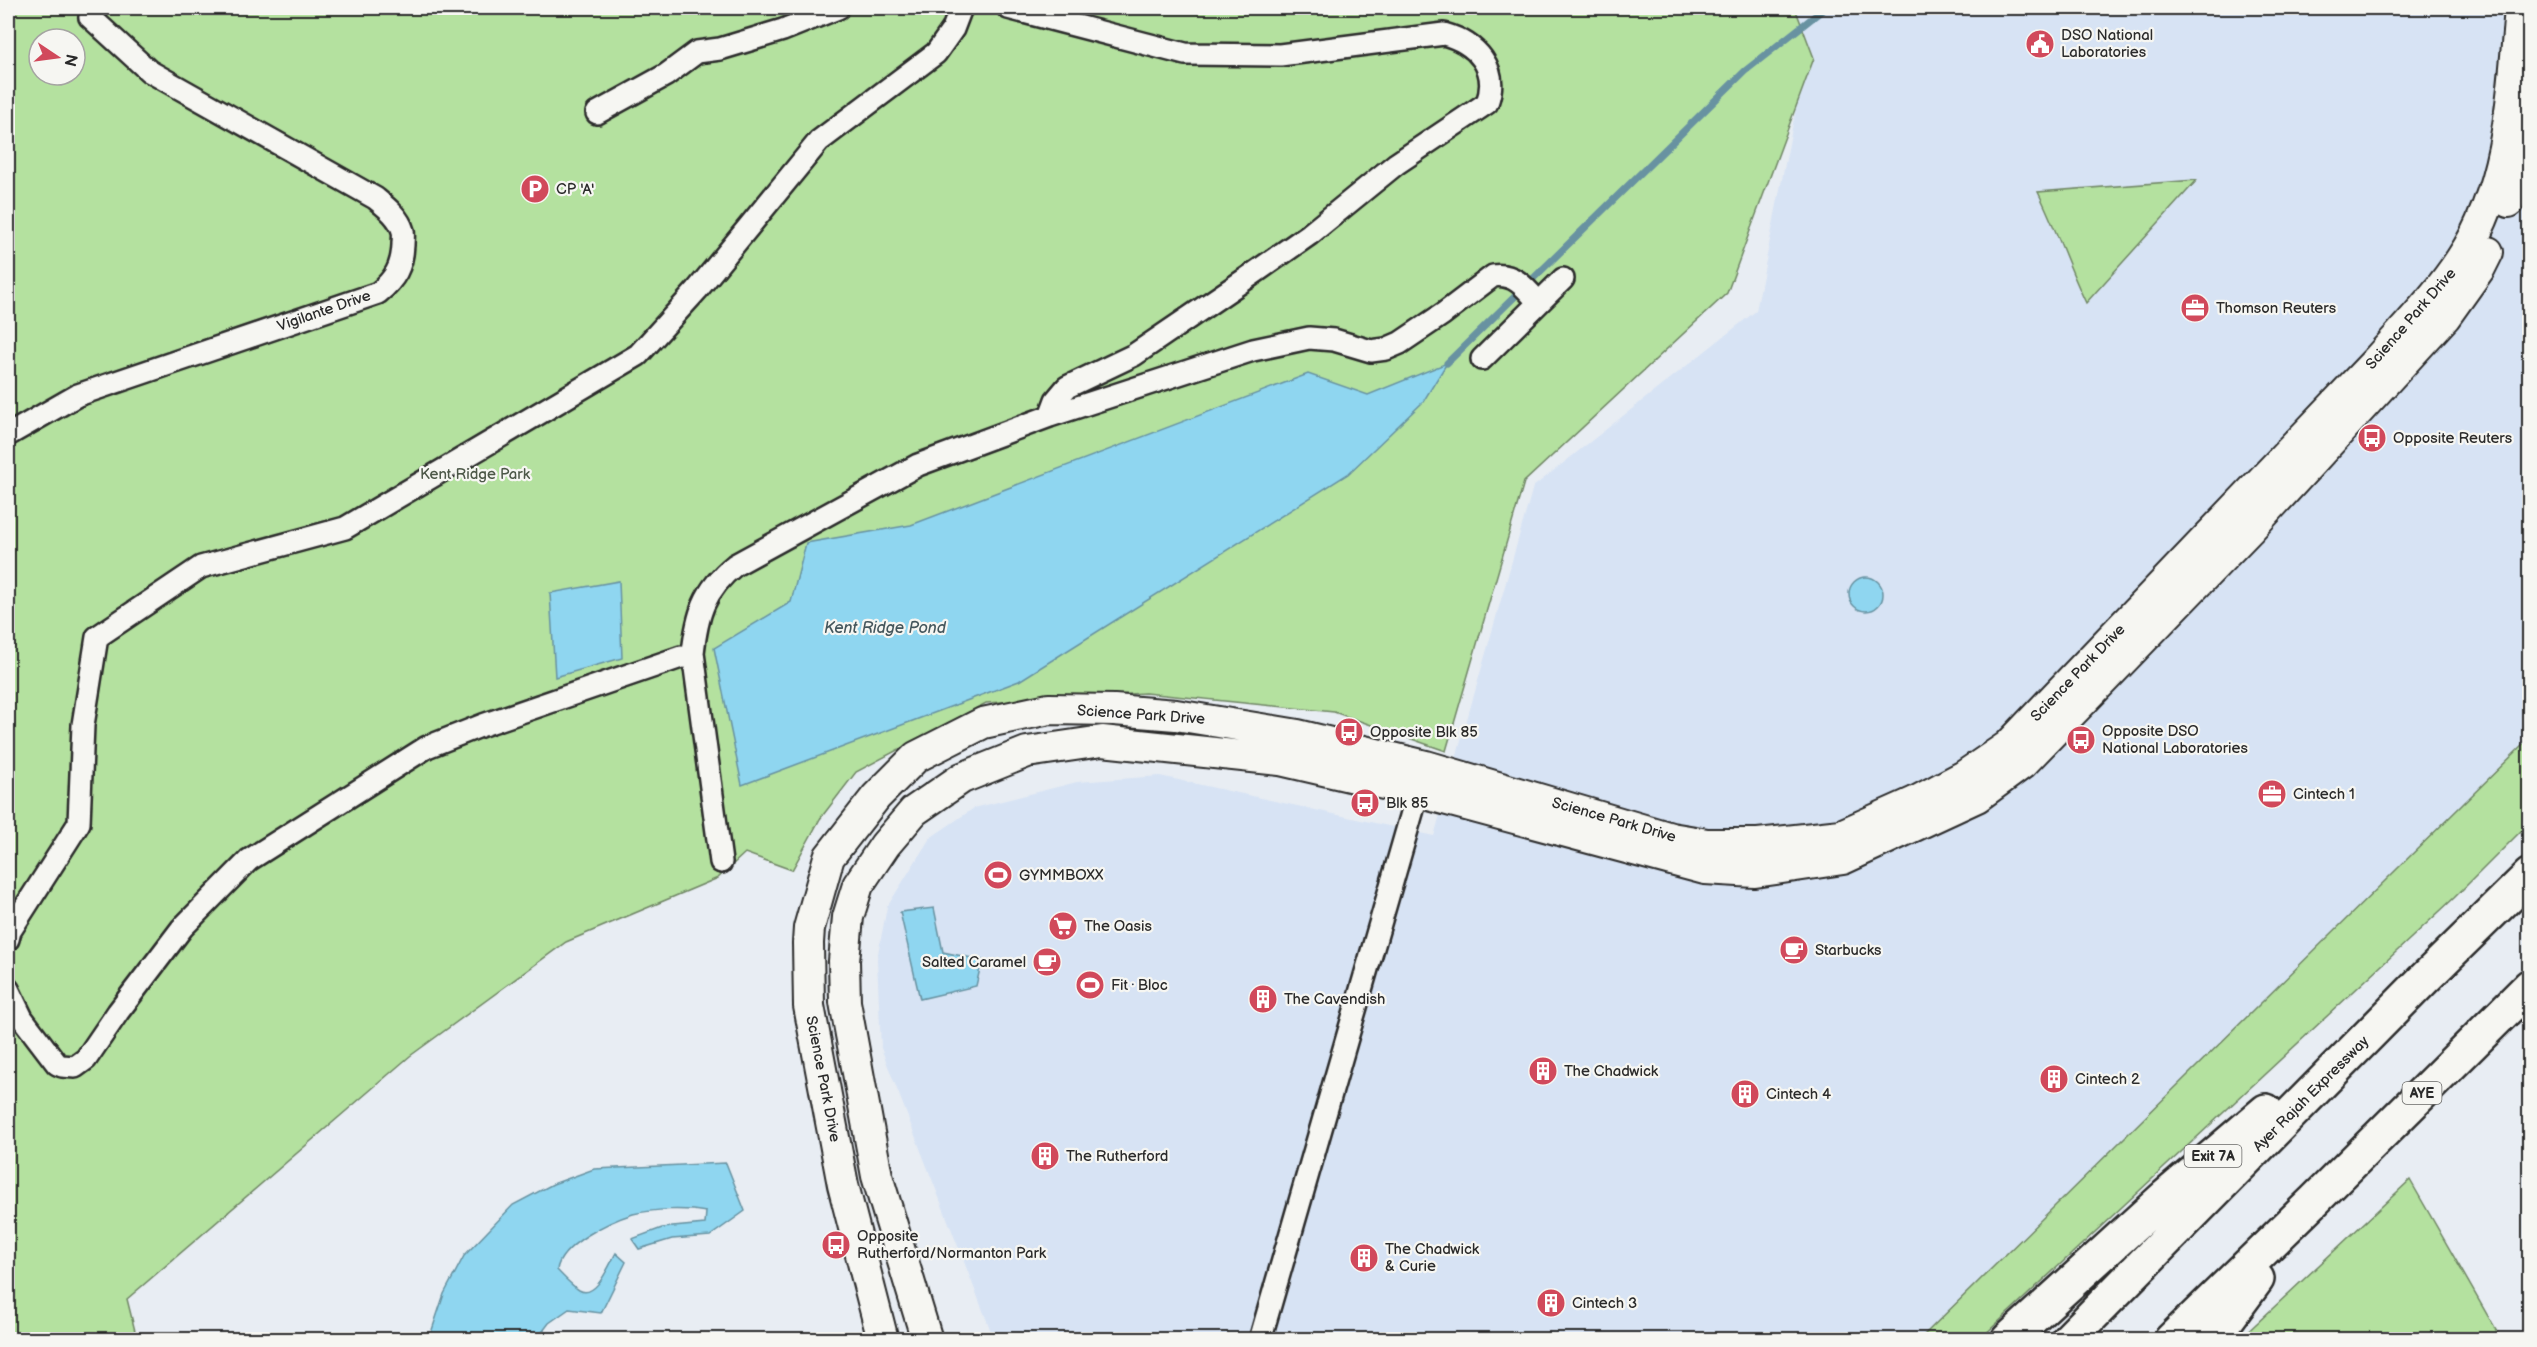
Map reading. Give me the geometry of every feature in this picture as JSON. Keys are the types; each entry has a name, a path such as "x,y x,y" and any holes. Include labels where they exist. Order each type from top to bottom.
{"highway":[{"name":"Ayer Rajah Expressway","path":"2068,1340 2529,875"},
{"name":"Exit 7A","path":"2008,1340 2166,1196 2424,979"},
{"name":"AYE","path":"2171,1340 2529,986"},
{"path":"2212,1340 2315,1200"}],"main road":[{"name":"Science Park Drive","path":"927,1340 877,1176 844,1002 844,961 848,917 858,885 885,845 914,811 962,778 1027,752 1102,741 1280,760 1418,792 1705,869 1755,872 1843,859 1977,797 2022,764 2249,530 2445,317 2480,268 2500,229 2520,8"},
{"name":"Science Park Drive","path":"883,1340 843,1185 809,1006 808,944 809,928 829,857 876,797 916,756 983,723 1049,709 1114,710 1176,715 1298,735 1426,766 1680,839 1707,844 1758,844 1840,835 1916,802 1964,776 2008,746 2352,386 2428,303 2462,258 2506,179 2529,126"}],"street":[{"name":"Vigilante Drive","path":"8,435 78,395 378,293 391,283 399,270 403,231 395,216 375,198 149,71 90,17 93,8"},
{"path":"597,112 666,75 697,52 720,49 783,30 838,8"},
{"path":"8,939 10,931 79,823 83,725 97,637 201,567 345,528 638,355 697,290 819,141 936,53 953,29 961,8"},
{"path":"1008,8 1185,54 1280,55 1444,34 1460,38 1473,47 1484,59 1492,81 1487,103 1396,164 1310,234 1134,355 1067,387 1056,400 1050,416"},
{"path":"721,862 693,652 696,623 706,597 722,576 735,565 918,465 1050,416 1253,350 1309,338 1334,340 1371,351 1386,349 1443,314 1493,276 1509,276 1529,292"},
{"path":"1482,359 1529,292 1563,279"},
{"path":"8,989 10,998 22,1018 57,1064 75,1067 86,1059 118,1012 182,928 249,860 427,747 483,725 681,657"},
{"path":"1260,1340 1418,792"}],"shaded area":[{"path":"1784,8 2529,8 2529,739 1920,1339 994,1339 881,1048 877,959 887,907 930,838 974,808 1077,782 1160,776 1434,836 1533,487 1756,311 1801,83"}],"green space":[{"name":"Kent Ridge Park","path":"8,8 1795,8 1814,58 1727,293 1524,482 1446,751 1334,712 1145,693 986,703 856,772 820,819 792,870 745,853 718,878 566,942 410,1056 127,1299 137,1339 8,1340"},
{"path":"2197,180 2086,303 2038,192"},
{"path":"2529,739 2529,823 2454,898 1980,1339 1920,1339"},
{"path":"2410,1180 2501,1339 2240,1339"}],"water":[{"name":"Kent Ridge Pond","path":"1447,363 1423,402 1348,474 1019,681 742,785 714,648 791,602 806,543 911,525 1308,374 1368,395"},
{"path":"1866,577 1878,582 1883,594 1878,606 1866,611 1854,606 1849,594 1854,582"},
{"path":"619,581 622,658 555,677 550,593"},
{"path":"934,908 943,952 982,960 976,986 920,999 900,912"},
{"path":"726,1163 745,1211 710,1236 672,1239 639,1249 632,1239 662,1228 705,1224 706,1212 650,1211 633,1214 612,1222 576,1243 567,1252 557,1270 576,1288 585,1292 591,1290 601,1280 616,1253 626,1262 601,1313 569,1309 549,1323 537,1339 429,1339 444,1294 464,1256 513,1205 553,1184 594,1169"}],"waterway":[{"path":"1447,363 1745,71 1825,8"}],"place":[{"name":"DSO National Laboratories","path":"2040,44"},
{"name":"CP 'A'","path":"535,189"},
{"name":"Thomson Reuters","path":"2195,308"},
{"name":"Opposite Reuters","path":"2372,438"},
{"name":"Opposite Blk 85","path":"1349,732"},
{"name":"Opposite DSO National Laboratories","path":"2081,740"},
{"name":"Cintech 1","path":"2272,794"},
{"name":"Blk 85","path":"1365,803"},
{"name":"GYMMBOXX","path":"998,875"},
{"name":"The Oasis","path":"1063,926"},
{"name":"Starbucks","path":"1794,950"},
{"name":"Salted Caramel","path":"1047,962"},
{"name":"Fit · Bloc","path":"1090,985"},
{"name":"The Cavendish","path":"1263,999"},
{"name":"The Chadwick","path":"1543,1071"},
{"name":"Cintech 2","path":"2054,1079"},
{"name":"Cintech 4","path":"1745,1094"},
{"name":"The Rutherford","path":"1045,1156"},
{"name":"Opposite Rutherford/Normanton Park","path":"836,1245"},
{"name":"The Chadwick & Curie","path":"1364,1258"},
{"name":"Cintech 3","path":"1551,1303"}]}
